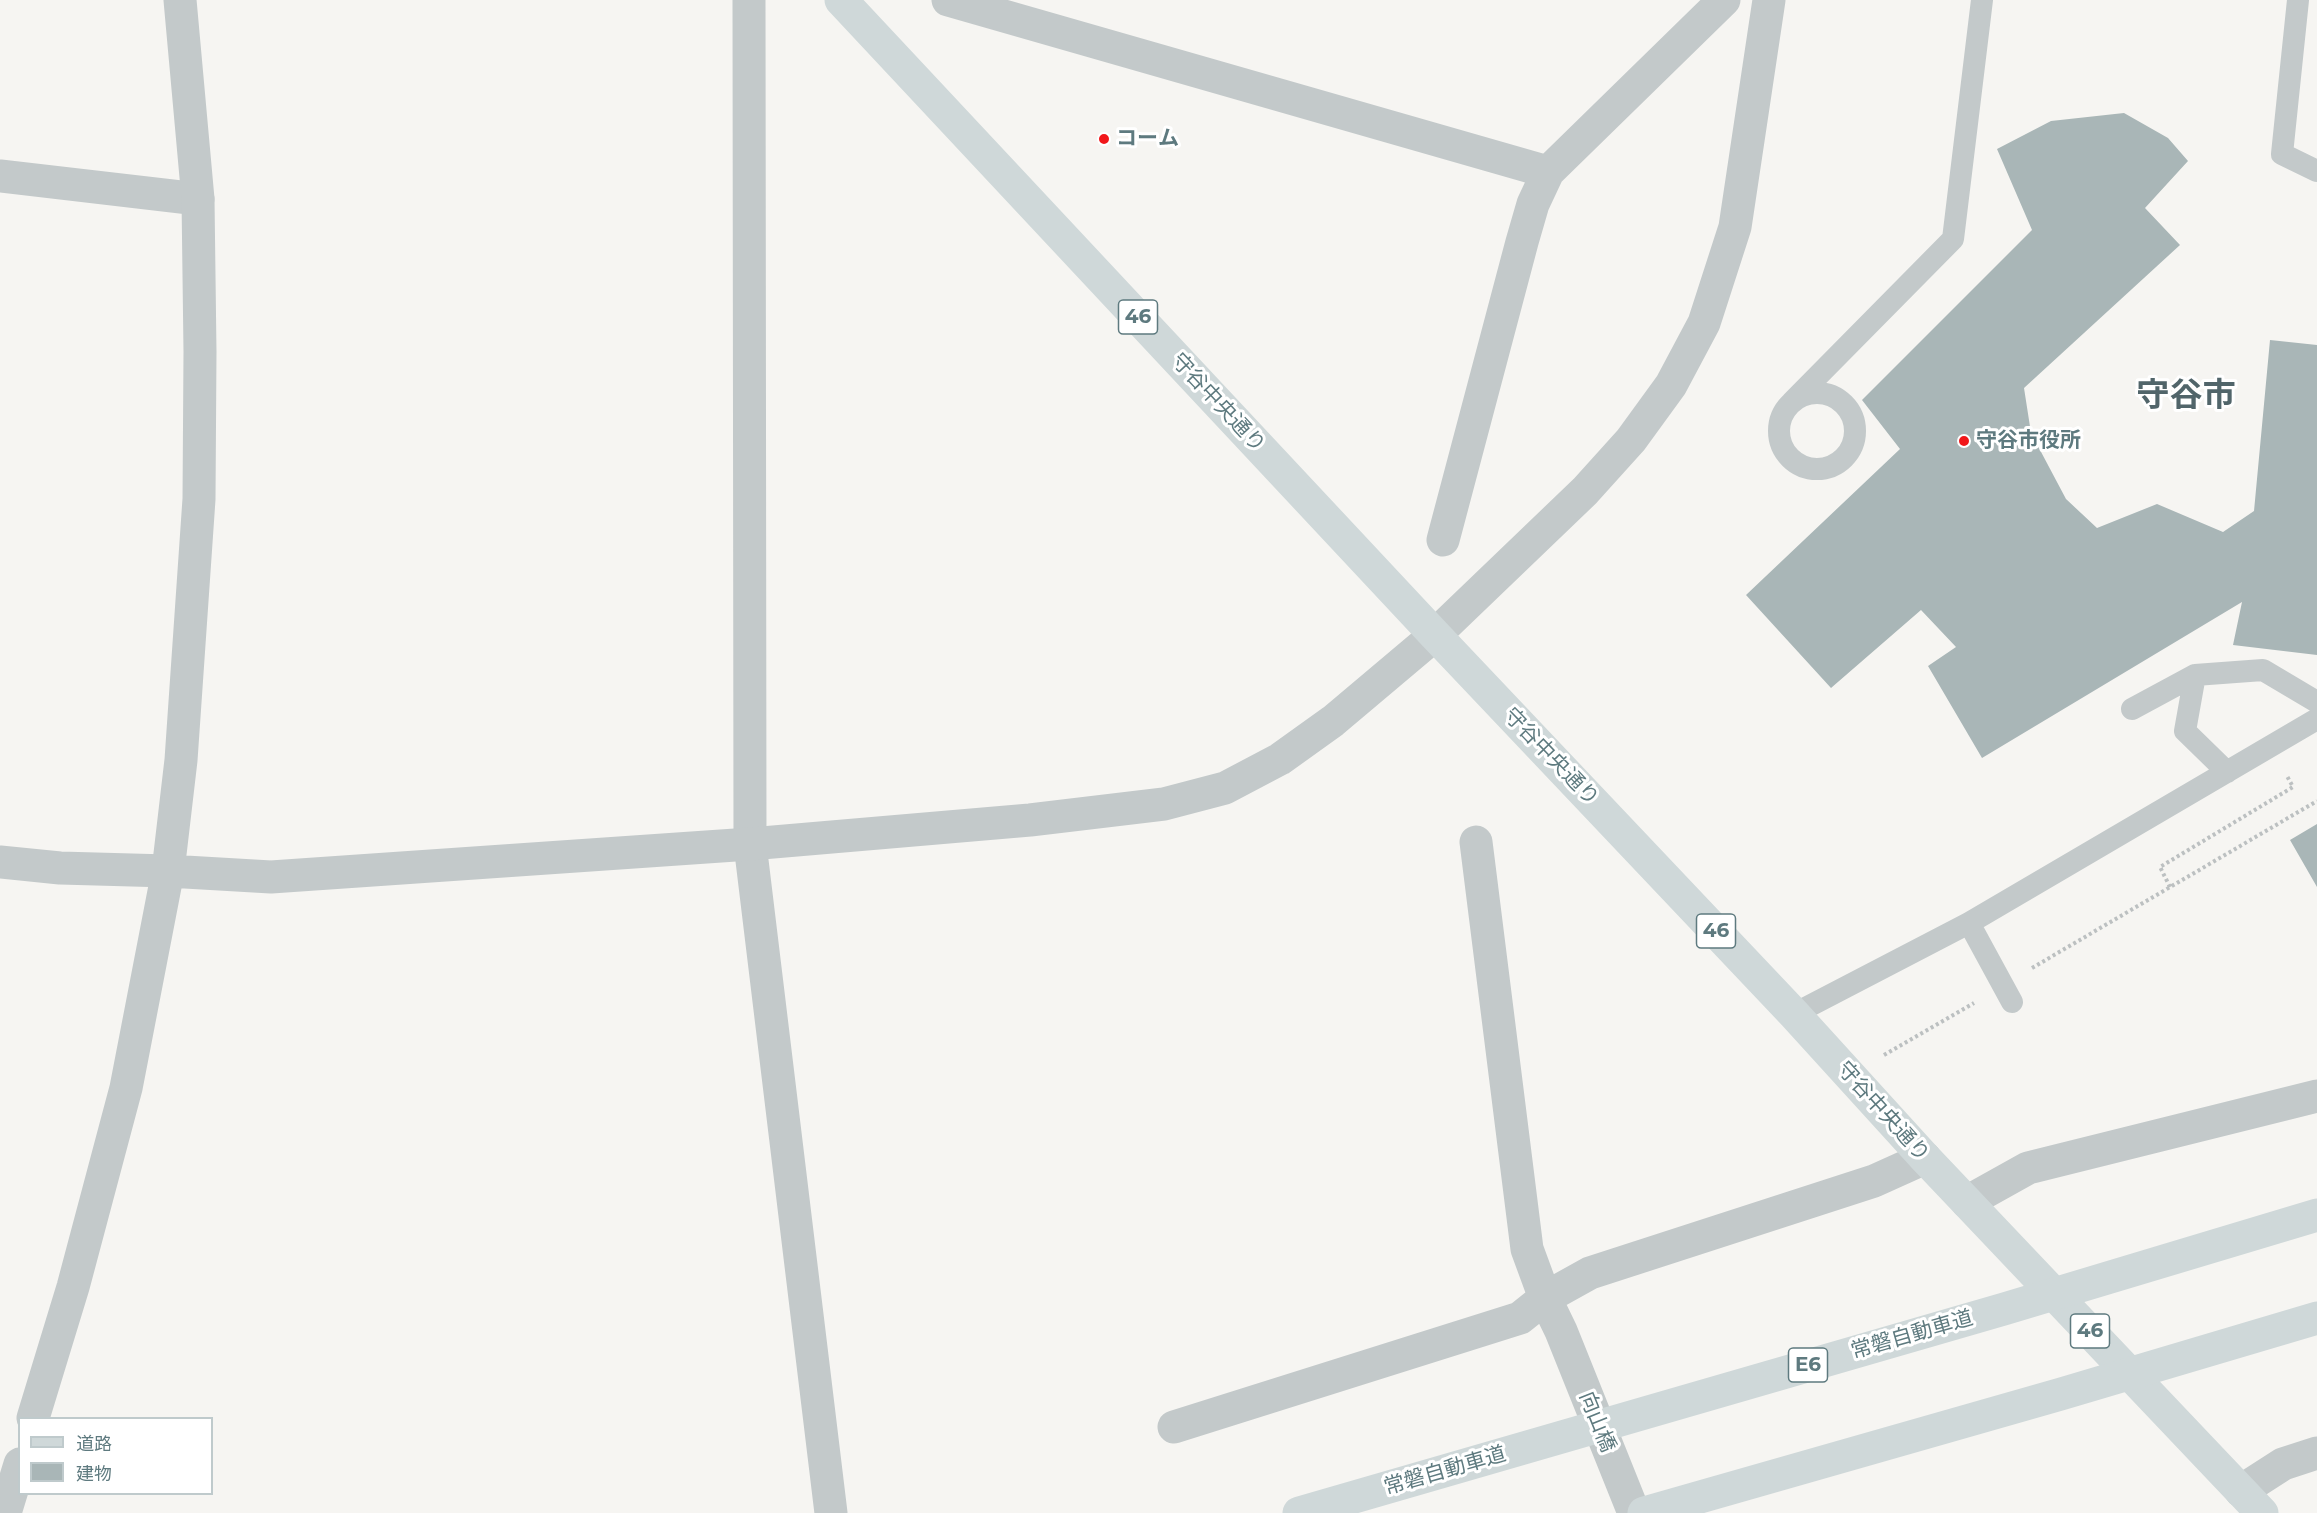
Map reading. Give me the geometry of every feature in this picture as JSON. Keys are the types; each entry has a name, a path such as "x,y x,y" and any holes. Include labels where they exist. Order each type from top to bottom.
{"main road":[{"name":"守谷中央通り","path":"851,3 1435,635 1794,1014 1925,1158 2252,1502"},
{"name":"常磐自動車道","path":"1299,1513 2317,1215"},
{"path":"1644,1513 2317,1318"}],"street":[{"path":"34,1417 73,1287 126,1088 168,871 181,760 199,499 200,352 198,199 180,0"},
{"path":"749,0 750,844 829,1499"},
{"path":"948,0 1548,172"},
{"path":"1443,540 1522,242 1533,204 1548,172 1724,0"},
{"path":"0,862 271,877 750,844 1030,820 1164,804 1225,788 1280,759 1333,721 1435,635 1585,491 1631,440 1671,385 1704,323 1735,227 1769,3 1731,0"},
{"path":"0,176 198,199"},
{"name":"向山橋","path":"1476,842 1527,1249 1634,1513"},
{"path":"1967,1202 2028,1168 2317,1096"},
{"path":"1174,1427 1520,1318 1545,1298 1590,1273 1874,1181 1925,1158"},
{"path":"2252,1502 2283,1464 2317,1453"},
{"path":"5,1513 18,1471"}],"lane":[{"path":"1792,402 1953,239 1983,0"},
{"path":"2298,0 2282,154 2317,171"},
{"path":"2132,709 2195,675 2263,670 2317,702"},
{"path":"2195,675 2185,730 2227,772"},
{"path":"1794,1014 1969,923 2317,719"},
{"path":"1969,923 2012,1002"}],"path":[{"path":"2170,887 2160,867 2293,787 2270,747"},
{"path":"2025,972 2317,801"},
{"path":"1850,1075 1974,1002"}],"building":[{"name":"守谷市役所","path":"2124,113 2168,138 2188,161 2145,208 2180,245 2024,388 2031,433 2066,499 2097,528 2157,504 2223,532 2254,511 2270,340 2317,345 2317,655 2233,645 2242,602 1982,758 1928,666 1956,647 1921,610 1831,688 1746,595 1900,449 1862,400 2032,230 1997,149 2051,121"},
{"path":"2317,824 2317,887 2290,840"}],"place":[{"name":"コーム","path":"1104,139"},
{"name":"守谷市役所","path":"1964,441"}],"district":[{"name":"守谷市","path":"2186,396"}]}
